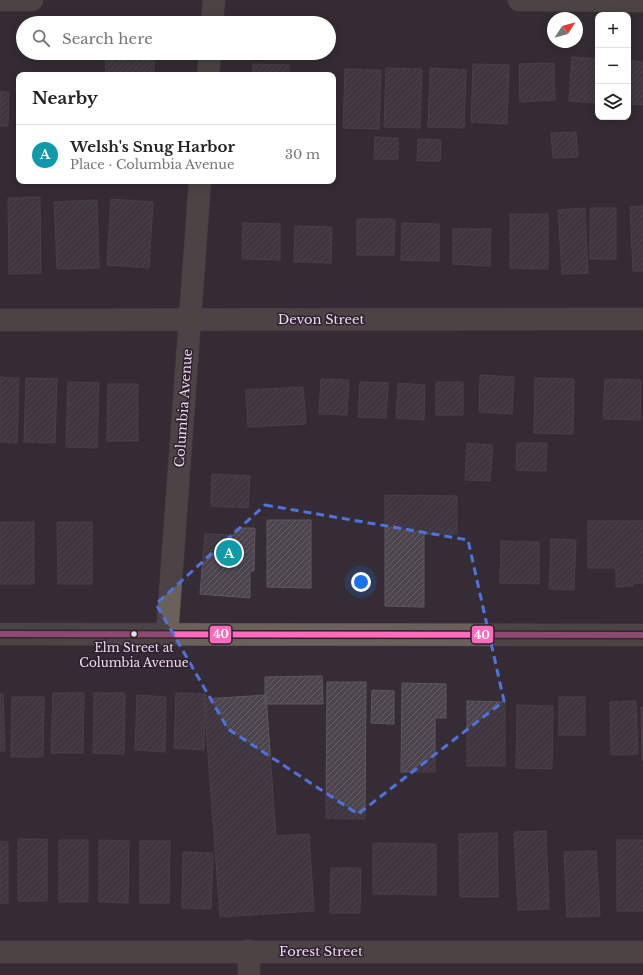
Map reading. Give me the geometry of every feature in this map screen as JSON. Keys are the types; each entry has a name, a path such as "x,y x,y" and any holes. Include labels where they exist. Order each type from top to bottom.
{"street":[{"path":"0,0 32,0"},
{"path":"213,16 214,0"},
{"path":"519,0 643,1"},
{"path":"208,72 209,60"},
{"name":"Columbia Avenue","path":"167,635 200,184"},
{"name":"Devon Street","path":"0,320 643,319"},
{"path":"0,634 643,635"},
{"path":"249,951 249,975"},
{"name":"Forest Street","path":"0,952 643,952"}],"highlighted area":[{"path":"265,505 468,540 504,701 358,814 228,729 156,604"}],"building":[{"path":"572,57 595,59 595,103 569,101"},
{"path":"105,60 154,60 154,72 106,72"},
{"path":"631,60 643,62 643,105 631,104"},
{"path":"554,63 555,100 520,102 519,64"},
{"path":"253,64 289,65 289,72 253,72"},
{"path":"473,64 509,65 507,124 471,122"},
{"path":"386,68 422,69 420,128 384,127"},
{"path":"430,68 466,70 464,128 428,127"},
{"path":"345,69 381,70 379,129 343,128"},
{"path":"0,92 9,92 8,126 0,126"},
{"path":"576,132 578,157 553,158 551,133"},
{"path":"375,137 398,138 398,159 374,159"},
{"path":"418,139 441,140 440,161 417,161"},
{"path":"40,197 41,273 9,274 8,198"},
{"path":"111,199 153,202 149,268 107,265"},
{"path":"97,200 99,268 57,269 54,202"},
{"path":"643,206 643,271 633,271 630,207"},
{"path":"585,208 588,273 562,274 558,210"},
{"path":"590,208 616,208 616,259 590,259"},
{"path":"510,214 548,214 548,269 510,268"},
{"path":"357,219 395,219 394,255 357,255"},
{"path":"243,223 280,224 280,260 242,259"},
{"path":"402,223 439,224 439,261 401,260"},
{"path":"295,226 332,227 331,263 294,262"},
{"path":"453,229 491,229 490,266 453,264"},
{"path":"480,375 514,377 512,414 479,412"},
{"path":"0,377 19,378 17,443 0,442"},
{"path":"26,378 57,379 55,443 24,442"},
{"path":"535,378 574,379 573,434 534,433"},
{"path":"321,379 349,380 347,415 319,414"},
{"path":"605,379 641,380 640,420 603,419"},
{"path":"68,382 99,383 97,448 66,447"},
{"path":"360,382 388,383 386,418 358,417"},
{"path":"436,382 463,382 463,415 436,415"},
{"path":"398,383 425,385 424,420 396,418"},
{"path":"108,384 138,384 138,441 107,441"},
{"path":"303,387 306,424 248,427 246,390"},
{"path":"467,443 493,445 490,481 465,480"},
{"path":"517,443 547,443 546,471 516,470"},
{"path":"212,474 250,476 248,508 211,506"},
{"path":"385,495 457,496 457,534 424,534 424,607 385,606"},
{"path":"267,520 311,520 311,588 267,587"},
{"path":"588,521 643,521 643,583 633,583 633,586 616,587 616,568 588,568"},
{"path":"0,522 34,522 34,584 0,584"},
{"path":"57,522 92,522 92,584 58,584"},
{"path":"235,528 255,528 254,571 250,571 250,598 200,594 205,534 234,535"},
{"path":"551,539 576,540 574,590 549,589"},
{"path":"501,541 539,542 539,584 500,583"},
{"path":"322,676 323,704 265,704 265,677"},
{"path":"327,682 366,682 365,819 326,818"},
{"path":"402,683 446,684 446,718 435,718 435,772 401,772"},
{"path":"372,690 394,691 394,724 371,723"},
{"path":"53,693 84,693 83,753 51,753"},
{"path":"94,693 125,693 124,754 93,753"},
{"path":"176,693 206,694 204,750 174,748"},
{"path":"0,694 3,694 5,751 0,751"},
{"path":"137,695 166,697 165,752 135,750"},
{"path":"266,695 276,836 309,834 314,911 220,917 204,699"},
{"path":"12,697 44,697 43,757 11,757"},
{"path":"559,697 585,697 585,735 559,735"},
{"path":"467,701 505,702 505,766 467,766"},
{"path":"636,701 638,754 611,755 610,702"},
{"path":"517,705 553,706 552,769 516,768"},
{"path":"641,707 643,707 643,760 642,760"},
{"path":"546,831 549,909 518,910 514,832"},
{"path":"497,833 498,897 460,897 459,834"},
{"path":"18,839 47,839 47,901 18,901"},
{"path":"59,840 88,840 88,902 59,902"},
{"path":"99,840 129,841 128,903 99,902"},
{"path":"617,840 643,840 643,911 617,911"},
{"path":"0,841 8,842 8,903 0,903"},
{"path":"140,841 170,841 169,903 140,903"},
{"path":"373,843 436,844 436,895 373,894"},
{"path":"596,851 600,916 567,917 564,852"},
{"path":"183,852 213,853 211,909 182,908"},
{"path":"331,868 361,868 360,913 330,913"}],"transit line":[{"name":"40","path":"0,634 643,635"}],"place":[{"name":"Welsh's Snug Harbor","path":"229,553"},
{"name":"Elm Street at Columbia Avenue","path":"134,634"}]}
